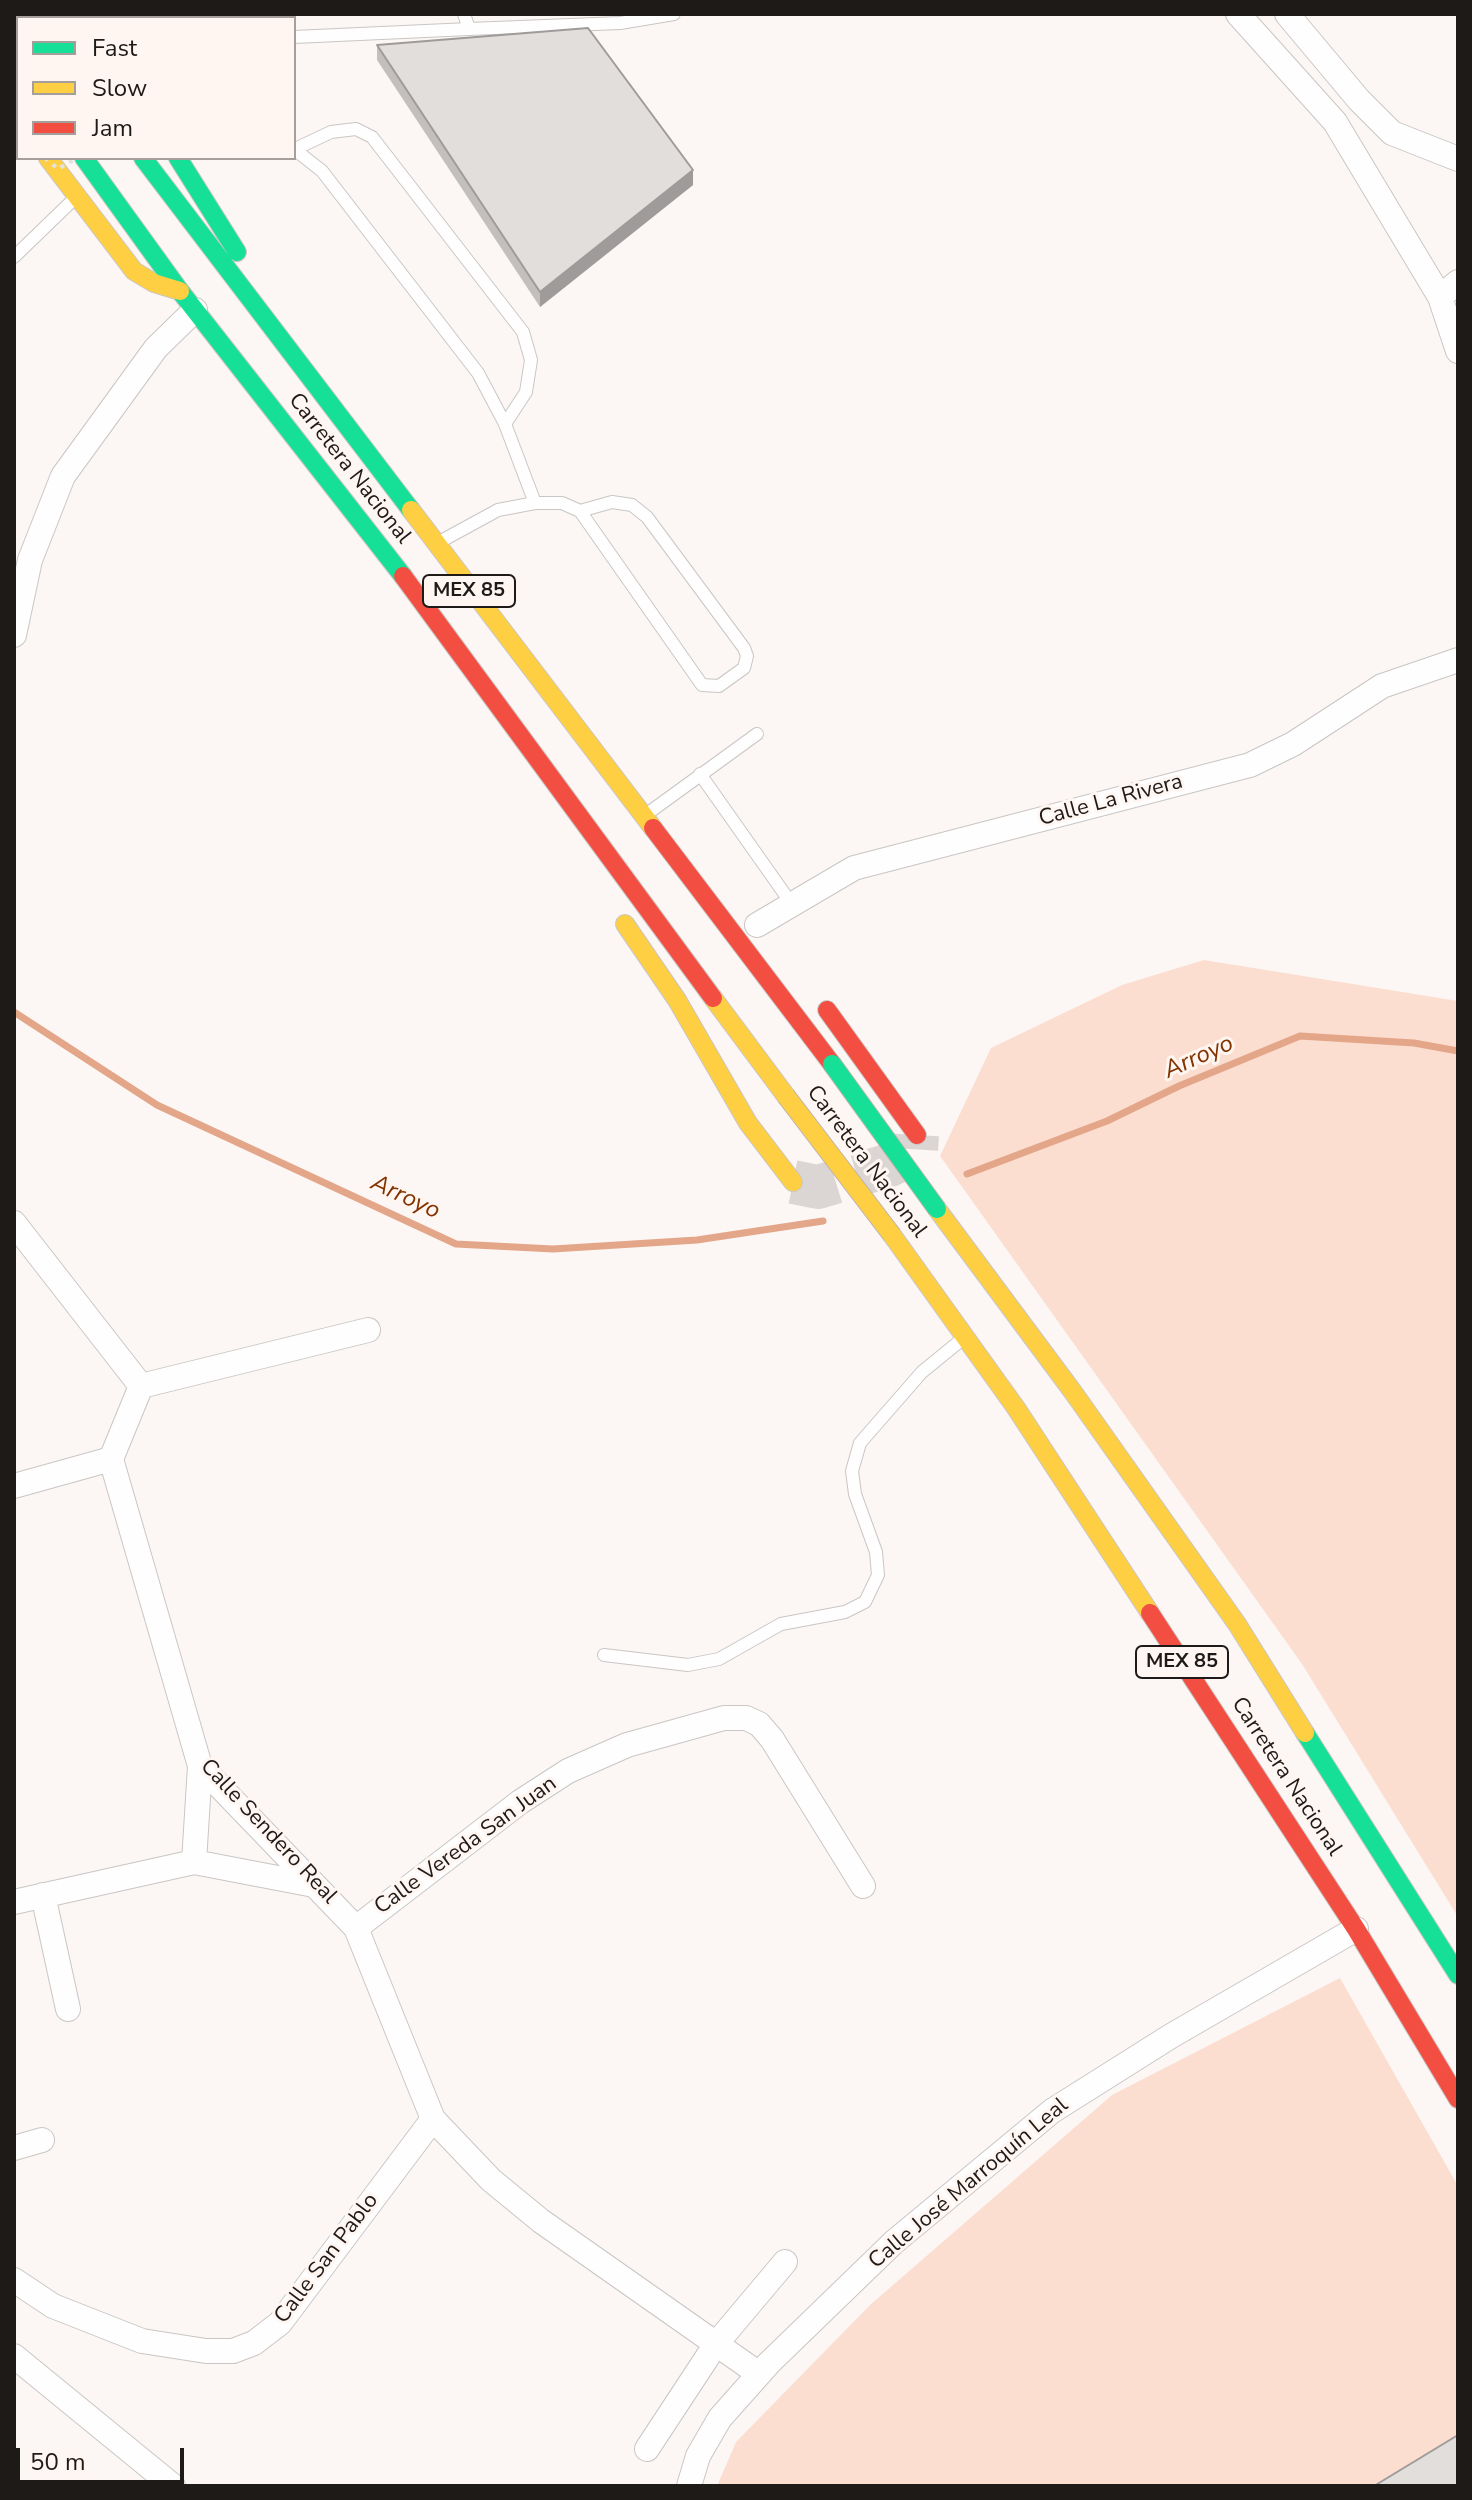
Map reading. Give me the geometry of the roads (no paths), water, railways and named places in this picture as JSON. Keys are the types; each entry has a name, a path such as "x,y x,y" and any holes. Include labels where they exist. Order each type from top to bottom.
{"main road":[{"path":"48,160 134,271 187,301"},
{"name":"Carretera Nacional","path":"85,160 187,301 406,580 892,1235 1016,1408 1356,1929 1458,2099"},
{"name":"Carretera Nacional","path":"144,160 434,545 832,1064 1073,1392 1237,1624 1458,1975"},
{"name":"Carretera Nacional","path":"186,161 247,268 252,304"},
{"path":"599,840 602,880"},
{"name":"MEX 85","path":"687,877 762,930"},
{"path":"617,912 677,1000 748,1123 793,1182"},
{"path":"814,993 917,1135"}],"street":[{"path":"1238,14 1335,122 1449,290 1458,351"},
{"path":"1287,14 1359,100 1392,133 1458,159"},
{"path":"1335,122 1359,100"},
{"path":"14,635 30,560 63,476 187,301"},
{"name":"Calle La Rivera","path":"762,930 791,903 854,868 1250,765 1293,744 1382,686 1458,660"},
{"path":"14,1223 141,1386"},
{"path":"141,1386 368,1330"},
{"path":"14,1486 111,1459 141,1386"},
{"name":"Calle Sendero Real","path":"111,1459 200,1766 356,1928 433,2119 491,2180 541,2221 759,2374"},
{"name":"Calle Vereda San Juan","path":"356,1928 520,1802 568,1771 627,1745 724,1718 746,1718 759,1724 772,1739 863,1886"},
{"path":"194,1862 200,1766"},
{"path":"14,1902 194,1862 314,1885"},
{"path":"43,1895 68,2009"},
{"name":"Calle José Marroquín Leal","path":"689,2486 698,2456 720,2418 759,2374 894,2242 1052,2111 1171,2036 1356,1929"},
{"name":"Calle San Pablo","path":"14,2280 53,2306 142,2341 206,2351 233,2351 254,2343 280,2323 433,2119"},
{"path":"14,2148 42,2140"},
{"path":"647,2449 716,2344 785,2262"},
{"path":"14,2356 173,2486"}],"lane":[{"path":"464,14 469,29"},
{"path":"296,37 620,23 674,14"},
{"path":"296,149 331,132 356,129 372,137 523,332 531,360 526,392 505,424"},
{"path":"296,150 322,171 452,336 505,424 535,503"},
{"path":"14,257 76,197"},
{"path":"434,545 498,510 535,503 562,503 580,511 702,685 719,686 744,668 747,656 744,648 647,517 632,505 612,502 580,511"},
{"path":"642,818 757,734"},
{"path":"700,774 791,903"},
{"path":"604,1655 688,1665 719,1659 781,1624 845,1612 865,1602 878,1575 876,1552 852,1471 860,1443 922,1372 965,1337"}],"waterway":[{"name":"Arroyo","path":"14,1012 157,1105 456,1244 553,1249 697,1240 823,1221"},
{"name":"Arroyo","path":"967,1174 1107,1121 1179,1086 1300,1036 1414,1043 1458,1051"}],"tunnel":[{"path":"793,1182 818,1187 890,1165 916,1151 917,1135"}]}
